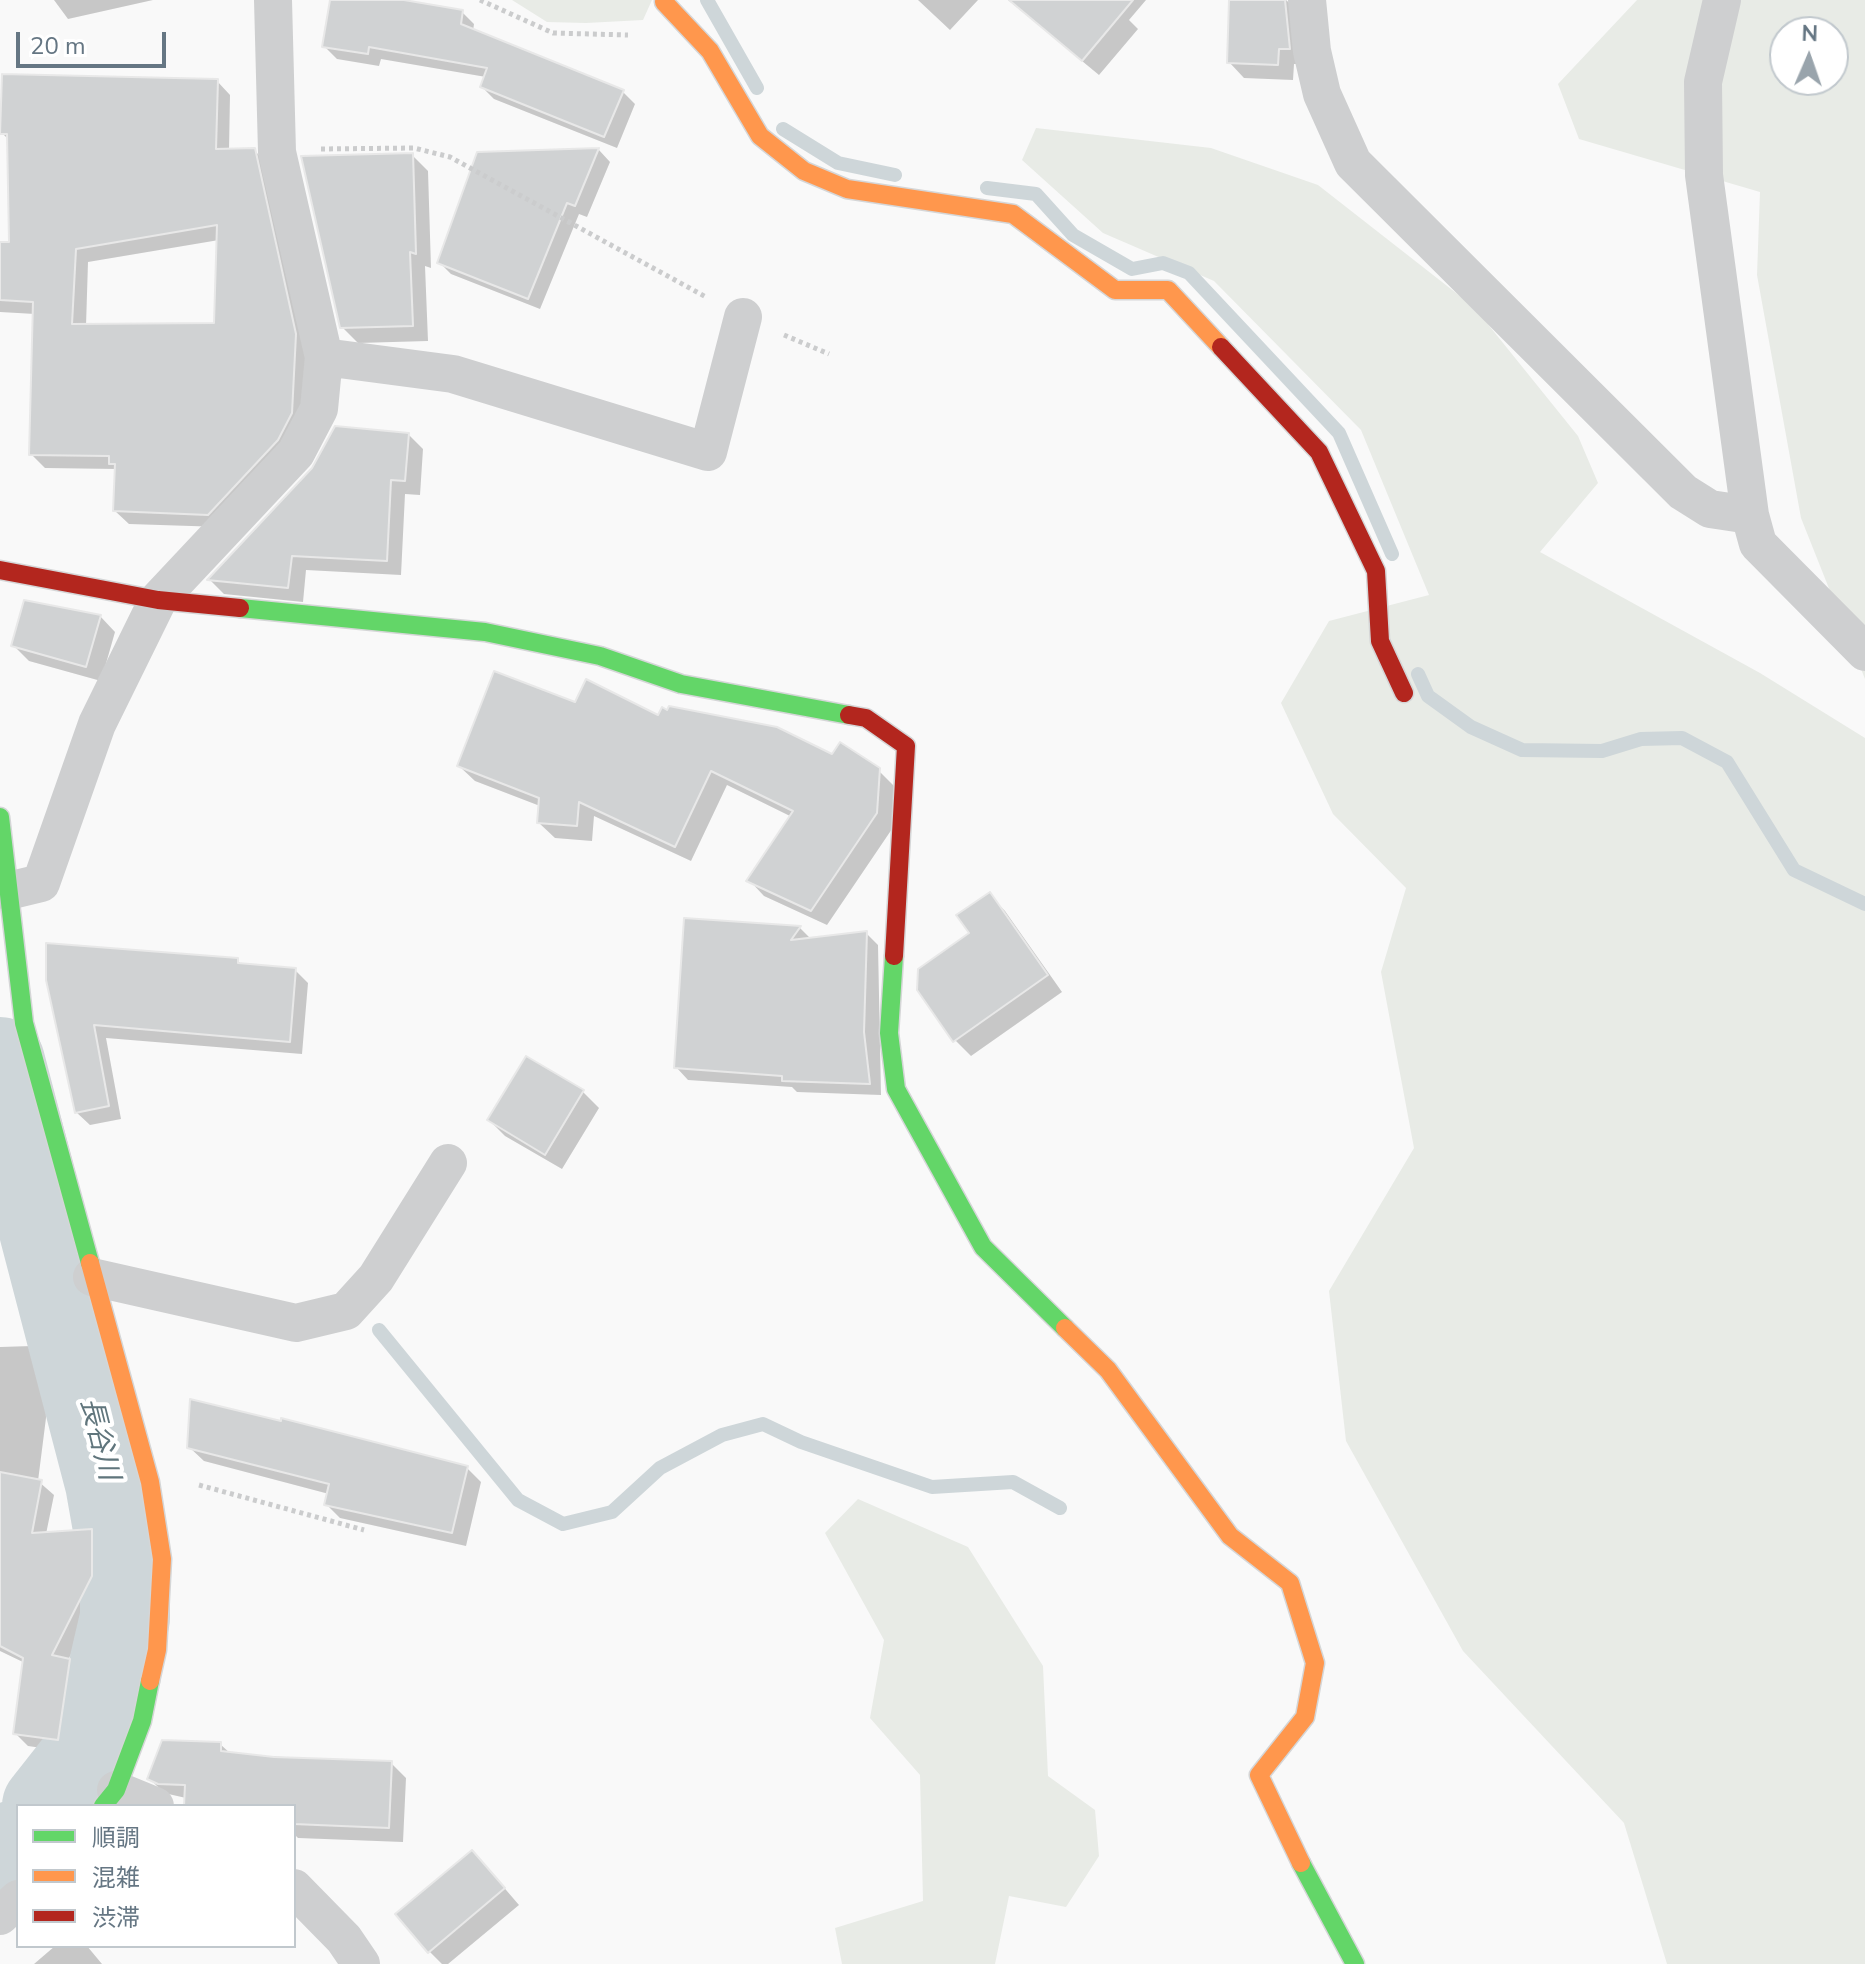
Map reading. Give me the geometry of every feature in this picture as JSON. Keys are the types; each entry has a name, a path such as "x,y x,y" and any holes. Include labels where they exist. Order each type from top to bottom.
{"street":[{"path":"8,891 41,883 97,724 158,600 296,453 319,409 324,357 277,152 273,0"},
{"path":"1307,0 1312,51 1322,94 1353,163 1683,492 1710,509 1750,515"},
{"path":"1722,0 1703,82 1704,175 1750,515 1758,544 1865,652"},
{"path":"664,2 710,51 760,136 804,171 847,189 1013,214 1115,290 1168,290 1319,452 1376,571 1380,641 1404,693"},
{"path":"324,357 453,374 708,452 743,317"},
{"path":"0,570 158,600 485,632 600,656 681,684 866,718 906,746 889,1033 896,1089 983,1247 1108,1370 1230,1536 1290,1583 1315,1663 1305,1717 1259,1775 1322,1907 1355,1964"},
{"path":"0,817 24,1023 150,1482 162,1559 157,1650 142,1721 110,1798 144,1804"},
{"path":"92,1277 296,1323 346,1311 376,1278 448,1163"},
{"path":"296,1890 344,1939 361,1964"},
{"path":"0,1916 16,1901"}],"path":[{"path":"480,0 553,33 659,35 680,20"},
{"path":"277,152 378,146 414,148 450,157 743,317 829,354"},
{"path":"150,1482 174,1479 364,1530"}],"shaded area":[{"path":"512,0 652,0 643,20 586,23 547,22"},
{"path":"1637,0 1865,0 1865,679 1801,518 1757,275 1760,192 1579,139 1558,84"},
{"path":"1036,128 1211,148 1318,185 1474,307 1578,436 1598,483 1540,552 1760,673 1865,738 1865,1964 1667,1964 1624,1823 1463,1651 1346,1441 1329,1291 1414,1148 1381,972 1406,888 1333,814 1281,703 1329,621 1429,595 1361,430 1214,281 1103,233 1022,160"},
{"path":"858,1499 968,1547 1043,1666 1048,1776 1095,1810 1099,1856 1066,1907 1009,1896 995,1964 842,1964 835,1928 923,1901 920,1775 870,1718 884,1640 825,1533"}],"building":[{"path":"330,0 404,0 463,10 461,24 624,90 604,137 480,87 487,68 369,47 368,54 322,47"},
{"path":"1009,0 1133,0 1082,61"},
{"path":"1229,0 1285,0 1290,49 1279,49 1278,65 1227,63"},
{"path":"2,74 218,79 216,149 255,148 296,334 292,413 278,440 208,515 113,511 115,464 109,464 109,456 29,455 33,302 0,300 0,242 9,242 7,134 0,134","holes":["217,225 214,323 72,324 76,249"]},
{"path":"599,148 575,206 567,203 528,299 437,263 477,152"},
{"path":"413,153 416,254 410,252 413,326 340,328 301,156"},
{"path":"335,426 409,433 405,481 391,480 387,561 292,556 288,588 207,580 312,468"},
{"path":"24,600 101,615 86,667 11,646"},
{"path":"494,671 575,702 586,679 658,715 662,707 667,710 669,706 777,727 832,754 840,742 880,768 877,813 811,911 746,881 793,811 711,771 675,847 579,802 577,826 537,823 539,798 457,766"},
{"path":"990,892 1048,975 953,1042 917,990 918,969 969,933 956,915"},
{"path":"684,918 801,926 791,940 867,931 864,1032 870,1084 782,1081 782,1076 674,1068"},
{"path":"46,943 238,958 238,963 296,968 290,1042 94,1025 109,1106 75,1113 46,980"},
{"path":"526,1056 584,1090 545,1155 487,1120"},
{"path":"190,1399 281,1421 281,1418 468,1466 452,1533 324,1505 329,1484 187,1448"},
{"path":"0,1472 42,1480 32,1533 92,1529 92,1576 52,1655 70,1659 58,1740 13,1734 23,1658 0,1646"},
{"path":"162,1740 221,1742 221,1751 274,1757 392,1761 389,1828 296,1824 296,1804 184,1804 185,1785 158,1784 147,1779"},
{"path":"472,1850 505,1888 428,1953 395,1914"}],"waterway":[{"path":"707,0 757,88"},
{"path":"783,129 838,163 895,175"},
{"path":"987,188 1036,194 1073,235 1132,269 1163,263 1189,273 1339,433 1392,554"},
{"path":"1418,674 1428,696 1471,727 1522,750 1602,751 1641,739 1682,738 1727,762 1794,870 1865,904"},
{"name":"長谷川","path":"0,1062 110,1483 125,1568 125,1618 103,1713 84,1759 49,1804"},
{"path":"379,1330 518,1500 563,1524 612,1512 660,1468 722,1435 763,1424 801,1442 932,1487 1013,1482 1060,1508"},
{"name":"長谷川","path":"0,1863 16,1846"}],"traffic: fast":[{"path":"240,608 485,632 600,656 681,684 849,715"},
{"path":"0,817 24,1023 90,1263"},
{"path":"894,956 889,1033 896,1089 983,1247 1065,1328"},
{"path":"105,1804 116,1790 142,1721 150,1681"},
{"path":"1301,1863 1355,1964"}],"traffic: slow":[{"path":"664,2 710,51 760,136 804,171 847,189 1013,214 1115,290 1168,290 1221,347"},
{"path":"90,1263 150,1482 162,1559 157,1650 150,1681"},
{"path":"1065,1328 1108,1370 1230,1536 1290,1583 1315,1663 1305,1717 1259,1775 1301,1863"}],"traffic: jam":[{"path":"1221,347 1319,452 1376,571 1380,641 1404,693"},
{"path":"0,570 158,600 240,608"},
{"path":"849,715 866,718 906,746 894,956"}]}
